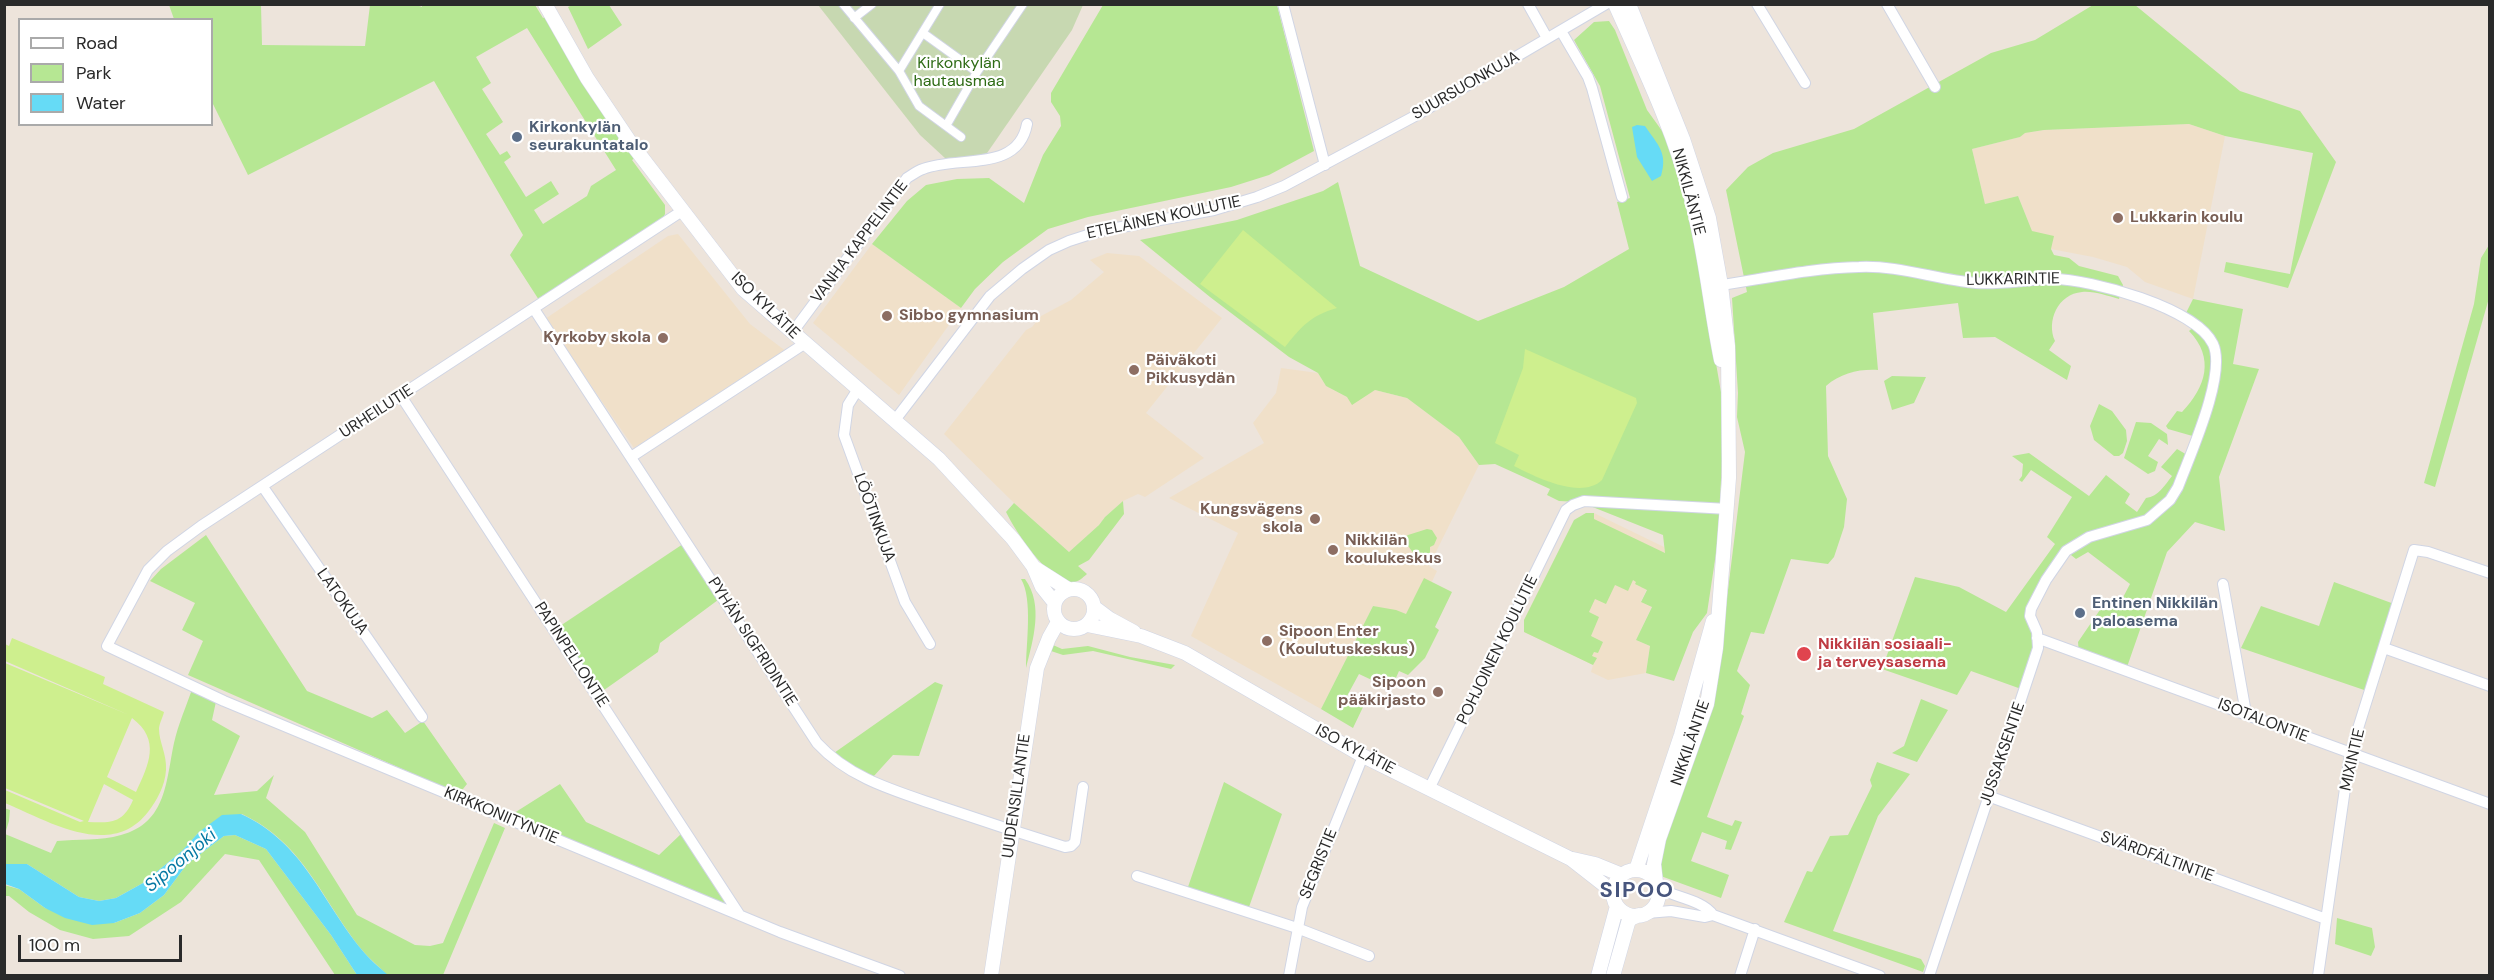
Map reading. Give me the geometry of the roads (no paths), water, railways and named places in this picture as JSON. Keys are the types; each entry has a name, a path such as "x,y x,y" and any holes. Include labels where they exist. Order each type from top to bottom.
{"street":[{"name":"ISO KYLÄTIE","path":"545,4 587,78 630,142 743,289 792,333 799,347 858,389 939,459 994,516 1033,567 1042,586 1054,602"},
{"path":"843,4 899,71 919,106 961,137"},
{"path":"854,18 872,4"},
{"path":"899,71 939,4"},
{"path":"946,126 977,72 1023,4"},
{"path":"1283,4 1324,165"},
{"path":"1528,4 1547,38"},
{"name":"SUURSUONKUJA","path":"1324,165 1415,116 1606,4"},
{"name":"NIKKILÄNTIE","path":"1615,4 1678,151 1715,286"},
{"name":"NIKKILÄNTIE","path":"1629,4 1698,178 1709,219 1727,390 1728,509 1716,648 1707,704 1659,839 1654,864 1657,885"},
{"path":"1757,4 1805,83"},
{"path":"1887,4 1935,87"},
{"path":"1561,31 1592,88 1622,198"},
{"path":"923,33 977,72"},
{"name":"VANHA KAPPELINTIE","path":"792,333 907,178 923,169 935,166 994,158 1009,153 1025,137 1027,124"},
{"name":"ETELÄINEN KOULUTIE","path":"895,420 990,296 1004,282 1049,250 1084,235 1214,210 1257,197 1324,165"},
{"name":"URHEILUTIE","path":"107,646 142,580 155,562 201,526 682,211"},
{"name":"LUKKARINTIE","path":"1715,286 1837,268 1866,266 1979,284 2062,279 2092,283 2122,291 2192,322 2205,332 2213,345 2217,375 2178,487 2164,507 2147,520 2078,543"},
{"name":"PYHÄN SIGFRIDINTIE","path":"534,309 817,742 829,756 851,772 885,787 1065,847 1075,842 1083,787"},
{"path":"631,457 799,347"},
{"name":"LÖÖTINKUJA","path":"858,389 848,405 844,435 905,602 930,644"},
{"name":"PAPINPELLONTIE","path":"401,396 739,914"},
{"name":"LATOKUJA","path":"263,487 422,717"},
{"name":"POHJOINEN KOULUTIE","path":"1429,789 1566,510 1584,501 1728,509"},
{"name":"JUSSAKSENTIE","path":"1929,975 2034,658 2037,638 2031,609 2061,557 2078,543"},
{"name":"MIXINTIE","path":"2318,975 2350,754 2414,550 2428,552 2490,573"},
{"name":"ISO KYLÄTIE","path":"1033,567 1068,589"},
{"path":"2223,584 2246,714"},
{"path":"1078,588 1086,592 1094,607 1092,619 1087,625 1074,630 1058,622 1054,612 1054,602 1062,591 1068,589 1078,588"},
{"name":"NIKKILÄNTIE","path":"1636,870 1681,735 1719,602"},
{"name":"ISO KYLÄTIE","path":"1094,607 1110,619 1141,636 1185,653 1363,756 1571,860 1603,884 1616,900"},
{"name":"UUDENSILLANTIE","path":"991,975 1037,668 1045,645 1058,622"},
{"name":"ISO KYLÄTIE","path":"1087,625 1141,636"},
{"name":"ISOTALONTIE","path":"2037,638 2490,804"},
{"name":"KIRKKONIITYNTIE","path":"107,646 224,701 780,932 900,975"},
{"path":"2384,648 2490,686"},
{"name":"SEGRISTIE","path":"1289,975 1302,907 1363,756"},
{"name":"SVÄRDFÄLTINTIE","path":"1988,796 2326,919"},
{"name":"ISO KYLÄTIE","path":"1571,860 1587,862 1622,875"},
{"path":"1598,975 1616,900 1616,882 1622,875 1636,870 1649,874 1657,885 1677,897 1708,908 1713,915"},
{"path":"1137,876 1297,928 1369,956"},
{"path":"1613,975 1628,923 1630,919 1643,914 1657,901 1657,885"},
{"path":"1616,900 1628,914 1671,911 1705,917 1713,915 1880,975"},
{"path":"1740,975 1755,930"}],"water":[{"path":"1645,126 1658,144 1662,155 1661,176 1652,181 1637,157 1632,127"},
{"name":"Sipoonjoki","path":"241,814 263,826 281,840 310,874 362,950 388,975 357,975 331,935 266,849 235,835 224,836 187,864 164,895 140,913 114,923 92,925 65,918 45,908 19,889 5,884 5,864 27,864 79,897 99,901 116,898 143,883 182,851 199,832 222,815"}],"place":[{"name":"Kirkonkylän seurakuntatalo","path":"517,137"},
{"name":"Lukkarin koulu","path":"2118,218"},
{"name":"Sibbo gymnasium","path":"887,316"},
{"name":"Kyrkoby skola","path":"663,338"},
{"name":"Päiväkoti Pikkusydän","path":"1134,370"},
{"name":"Kungsvägens skola","path":"1315,519"},
{"name":"Nikkilän koulukeskus","path":"1333,550"},
{"name":"Entinen Nikkilän paloasema","path":"2080,613"},
{"name":"Sipoon Enter (Koulutuskeskus)","path":"1267,641"},
{"name":"Nikkilän sosiaali- ja terveysasema","path":"1804,654"},
{"name":"Sipoon pääkirjasto","path":"1438,692"}],"district":[{"name":"SIPOO","path":"1637,891"}],"park label":[{"name":"Kirkonkylän hautausmaa","path":"959,73"}]}
